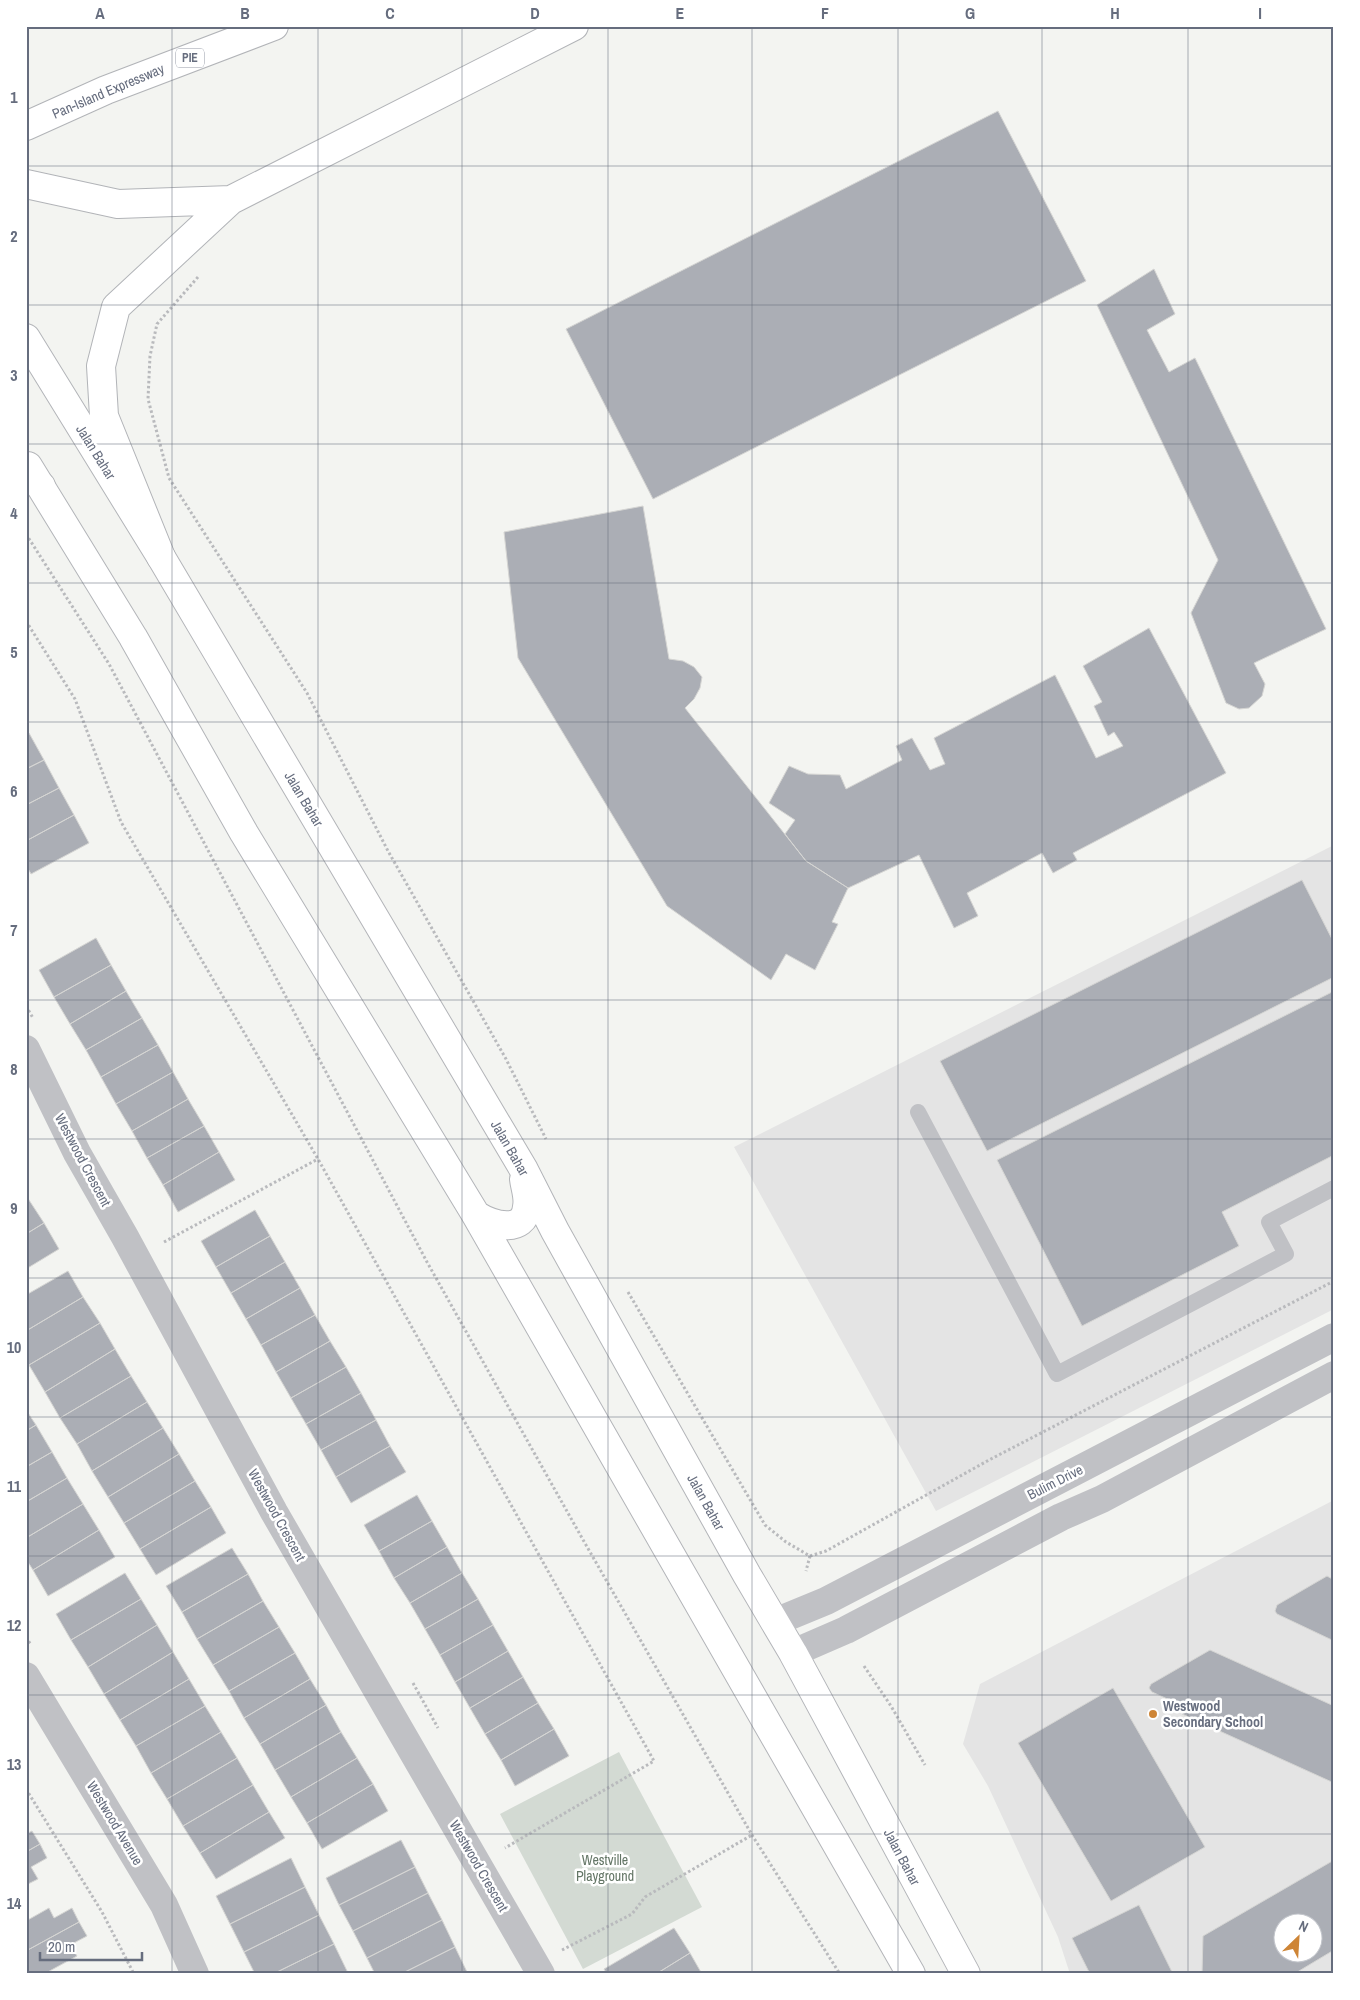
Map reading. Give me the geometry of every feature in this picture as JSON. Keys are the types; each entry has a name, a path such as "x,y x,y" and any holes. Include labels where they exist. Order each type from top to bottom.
{"main road":[{"name":"Pan-Island Expressway","path":"26,126 106,90 274,26"},
{"path":"161,557 104,416 101,366 116,307 231,200 574,26"},
{"path":"26,184 118,204 231,200"},
{"name":"Jalan Bahar","path":"26,338 161,557 524,1170 555,1231 793,1654 966,1974"},
{"path":"26,462 34,479 133,637 244,832 476,1216 911,1974"},
{"path":"476,1216 492,1224 504,1226 510,1226 524,1217 528,1197 524,1170"}],"street":[{"name":"Westwood Crescent","path":"26,1049 77,1153 125,1237 274,1512 541,1974"},
{"name":"Bulim Drive","path":"775,1622 826,1601 1334,1337"},
{"path":"793,1654 846,1630 1061,1517 1102,1498 1334,1375"},
{"name":"Westwood Avenue","path":"26,1676 164,1905 195,1974"}],"lane":[{"path":"918,1112 1057,1374 1286,1254 1269,1222 1334,1188"}],"path":[{"path":"202,272 157,324 150,356 148,399 169,478 307,693 388,851 506,1059 550,1147"},
{"path":"26,534 109,664 427,1262 582,1538 752,1835 840,1974"},
{"path":"26,621 75,699 120,822 318,1159 654,1761 504,1848"},
{"path":"164,1242 318,1159"},
{"path":"624,1284 765,1525 786,1542 810,1556 826,1551 988,1460 1334,1281"},
{"path":"806,1572 810,1556"},
{"path":"864,1666 891,1706 925,1765"},
{"path":"26,1789 102,1912 134,1974"},
{"path":"561,1951 632,1914 645,1897 752,1835"}],"shaded area":[{"path":"1334,845 1334,1309 936,1511 734,1147"},
{"name":"Westwood Secondary School","path":"1334,1500 1334,1974 1070,1974 1058,1937 988,1786 963,1744 980,1684"}],"green space":[{"name":"Westville Playground","path":"619,1752 702,1907 583,1969 500,1814"}],"building":[{"path":"998,111 1086,281 653,499 566,329"},
{"path":"1154,269 1175,314 1147,330 1169,372 1195,358 1326,629 1254,663 1265,684 1262,696 1249,708 1239,709 1226,703 1191,613 1218,560 1097,305"},
{"path":"643,506 669,659 683,661 694,667 702,677 700,688 694,699 685,708 806,861 848,888 832,922 838,924 815,970 786,954 771,980 667,906 518,658 504,532"},
{"path":"1149,628 1226,773 1073,853 1077,860 1053,873 1042,853 967,893 978,916 954,928 919,855 848,888 806,861 785,834 795,820 769,803 789,766 808,774 840,775 846,789 902,760 896,746 912,738 930,770 945,764 934,738 1055,675 1096,758 1123,746 1114,732 1108,736 1094,706 1102,702 1083,666"},
{"path":"29,733 44,760 26,769 26,734"},
{"path":"44,760 59,788 26,805 26,769"},
{"path":"59,788 74,815 26,841 26,805"},
{"path":"74,815 89,843 31,874 26,865 26,841"},
{"path":"1302,880 1334,943 1334,977 987,1151 940,1061"},
{"path":"96,938 111,965 54,997 39,970"},
{"path":"111,965 126,991 70,1024 54,997"},
{"path":"126,991 142,1018 86,1050 70,1024"},
{"path":"1334,991 1334,1155 1222,1212 1239,1246 1082,1326 997,1160"},
{"path":"142,1018 158,1045 101,1077 86,1050"},
{"path":"158,1045 173,1072 116,1104 101,1077"},
{"path":"173,1072 188,1099 132,1131 116,1104"},
{"path":"188,1099 204,1126 147,1158 132,1131"},
{"path":"204,1126 219,1152 163,1185 147,1158"},
{"path":"219,1152 235,1180 178,1212 163,1185"},
{"path":"26,1198 44,1223 26,1234"},
{"path":"255,1210 270,1236 216,1267 201,1241"},
{"path":"44,1223 59,1249 26,1269 26,1234"},
{"path":"270,1236 285,1262 231,1293 216,1267"},
{"path":"285,1262 300,1288 246,1319 231,1293"},
{"path":"68,1271 83,1297 26,1331 26,1295"},
{"path":"300,1288 315,1315 261,1345 246,1319"},
{"path":"83,1297 100,1323 29,1365 26,1362 26,1331"},
{"path":"315,1315 330,1341 276,1372 261,1345"},
{"path":"100,1323 115,1349 45,1392 29,1365"},
{"path":"330,1341 346,1367 291,1398 276,1372"},
{"path":"115,1349 131,1376 60,1418 45,1392"},
{"path":"346,1367 361,1393 306,1424 291,1398"},
{"path":"131,1376 147,1402 77,1444 60,1418"},
{"path":"361,1393 376,1420 321,1450 306,1424"},
{"path":"147,1402 163,1428 92,1471 77,1444"},
{"path":"26,1410 36,1425 26,1431"},
{"path":"376,1420 390,1446 336,1477 321,1450"},
{"path":"36,1425 52,1452 26,1467 26,1431"},
{"path":"163,1428 179,1454 108,1497 92,1471"},
{"path":"390,1446 406,1472 351,1503 336,1477"},
{"path":"52,1452 67,1478 26,1502 26,1467"},
{"path":"179,1454 195,1481 124,1523 108,1497"},
{"path":"67,1478 83,1504 26,1538 26,1502"},
{"path":"195,1481 211,1507 140,1549 124,1523"},
{"path":"417,1495 432,1521 379,1551 364,1525"},
{"path":"83,1504 99,1530 33,1570 26,1559 26,1538"},
{"path":"211,1507 226,1533 156,1575 140,1549"},
{"path":"432,1521 447,1547 394,1578 379,1551"},
{"path":"99,1530 115,1557 48,1596 33,1570"},
{"path":"447,1547 462,1573 410,1603 394,1578"},
{"path":"232,1548 248,1574 182,1612 166,1586"},
{"path":"125,1573 141,1599 71,1640 56,1614"},
{"path":"462,1573 478,1599 425,1629 410,1603"},
{"path":"248,1574 263,1601 197,1639 182,1612"},
{"path":"1327,1576 1334,1580 1334,1641 1277,1614 1275,1611 1277,1605"},
{"path":"141,1599 157,1625 88,1667 71,1640"},
{"path":"478,1599 493,1625 440,1655 425,1629"},
{"path":"263,1601 279,1627 213,1665 197,1639"},
{"path":"157,1625 173,1652 104,1694 88,1667"},
{"path":"493,1625 508,1651 455,1682 440,1655"},
{"path":"279,1627 295,1653 229,1691 213,1665"},
{"path":"1210,1650 1334,1706 1334,1783 1182,1714 1185,1707 1152,1692 1149,1688 1151,1684"},
{"path":"508,1651 523,1677 470,1708 455,1682"},
{"path":"173,1652 189,1679 120,1720 104,1694"},
{"path":"295,1653 310,1679 244,1718 229,1691"},
{"path":"523,1677 538,1703 485,1734 470,1708"},
{"path":"189,1679 205,1706 136,1746 120,1720"},
{"path":"310,1679 326,1705 260,1744 244,1718"},
{"path":"1113,1688 1205,1847 1111,1901 1018,1743"},
{"path":"538,1703 554,1729 501,1760 485,1734"},
{"path":"326,1705 341,1732 275,1770 260,1744"},
{"path":"205,1706 221,1732 151,1773 136,1746"},
{"path":"554,1729 569,1756 515,1786 501,1760"},
{"path":"221,1732 237,1758 167,1799 151,1773"},
{"path":"341,1732 357,1758 291,1797 275,1770"},
{"path":"237,1758 253,1785 183,1826 167,1799"},
{"path":"357,1758 373,1784 307,1823 291,1797"},
{"path":"373,1784 388,1811 322,1849 307,1823"},
{"path":"253,1785 269,1812 200,1853 183,1826"},
{"path":"269,1812 285,1838 216,1879 200,1853"},
{"path":"32,1831 40,1844 26,1852 26,1834"},
{"path":"401,1840 415,1867 339,1905 326,1878"},
{"path":"40,1844 47,1858 31,1867 38,1879 26,1885 26,1852"},
{"path":"291,1858 305,1887 230,1924 216,1896"},
{"path":"1334,1860 1334,1950 1322,1957 1322,1912 1272,1912 1272,1962 1314,1962 1294,1974 1202,1974 1203,1936"},
{"path":"415,1867 428,1893 353,1931 339,1905"},
{"path":"305,1887 319,1915 244,1952 230,1924"},
{"path":"428,1893 442,1920 367,1958 353,1931"},
{"path":"1139,1905 1173,1974 1090,1974 1072,1938"},
{"path":"49,1908 54,1918 72,1908 79,1922 26,1951 26,1921"},
{"path":"319,1915 334,1944 273,1974 255,1974 244,1952"},
{"path":"442,1920 455,1947 401,1974 375,1974 367,1958"},
{"path":"79,1922 87,1936 70,1945 77,1956 44,1974 26,1974 26,1951"},
{"path":"674,1928 690,1953 656,1974 607,1974 604,1969"},
{"path":"334,1944 348,1973 273,1974"},
{"path":"455,1947 468,1974 401,1974"},
{"path":"690,1953 702,1974 656,1974"}],"place":[{"name":"Westwood Secondary School","path":"1153,1714"}]}
